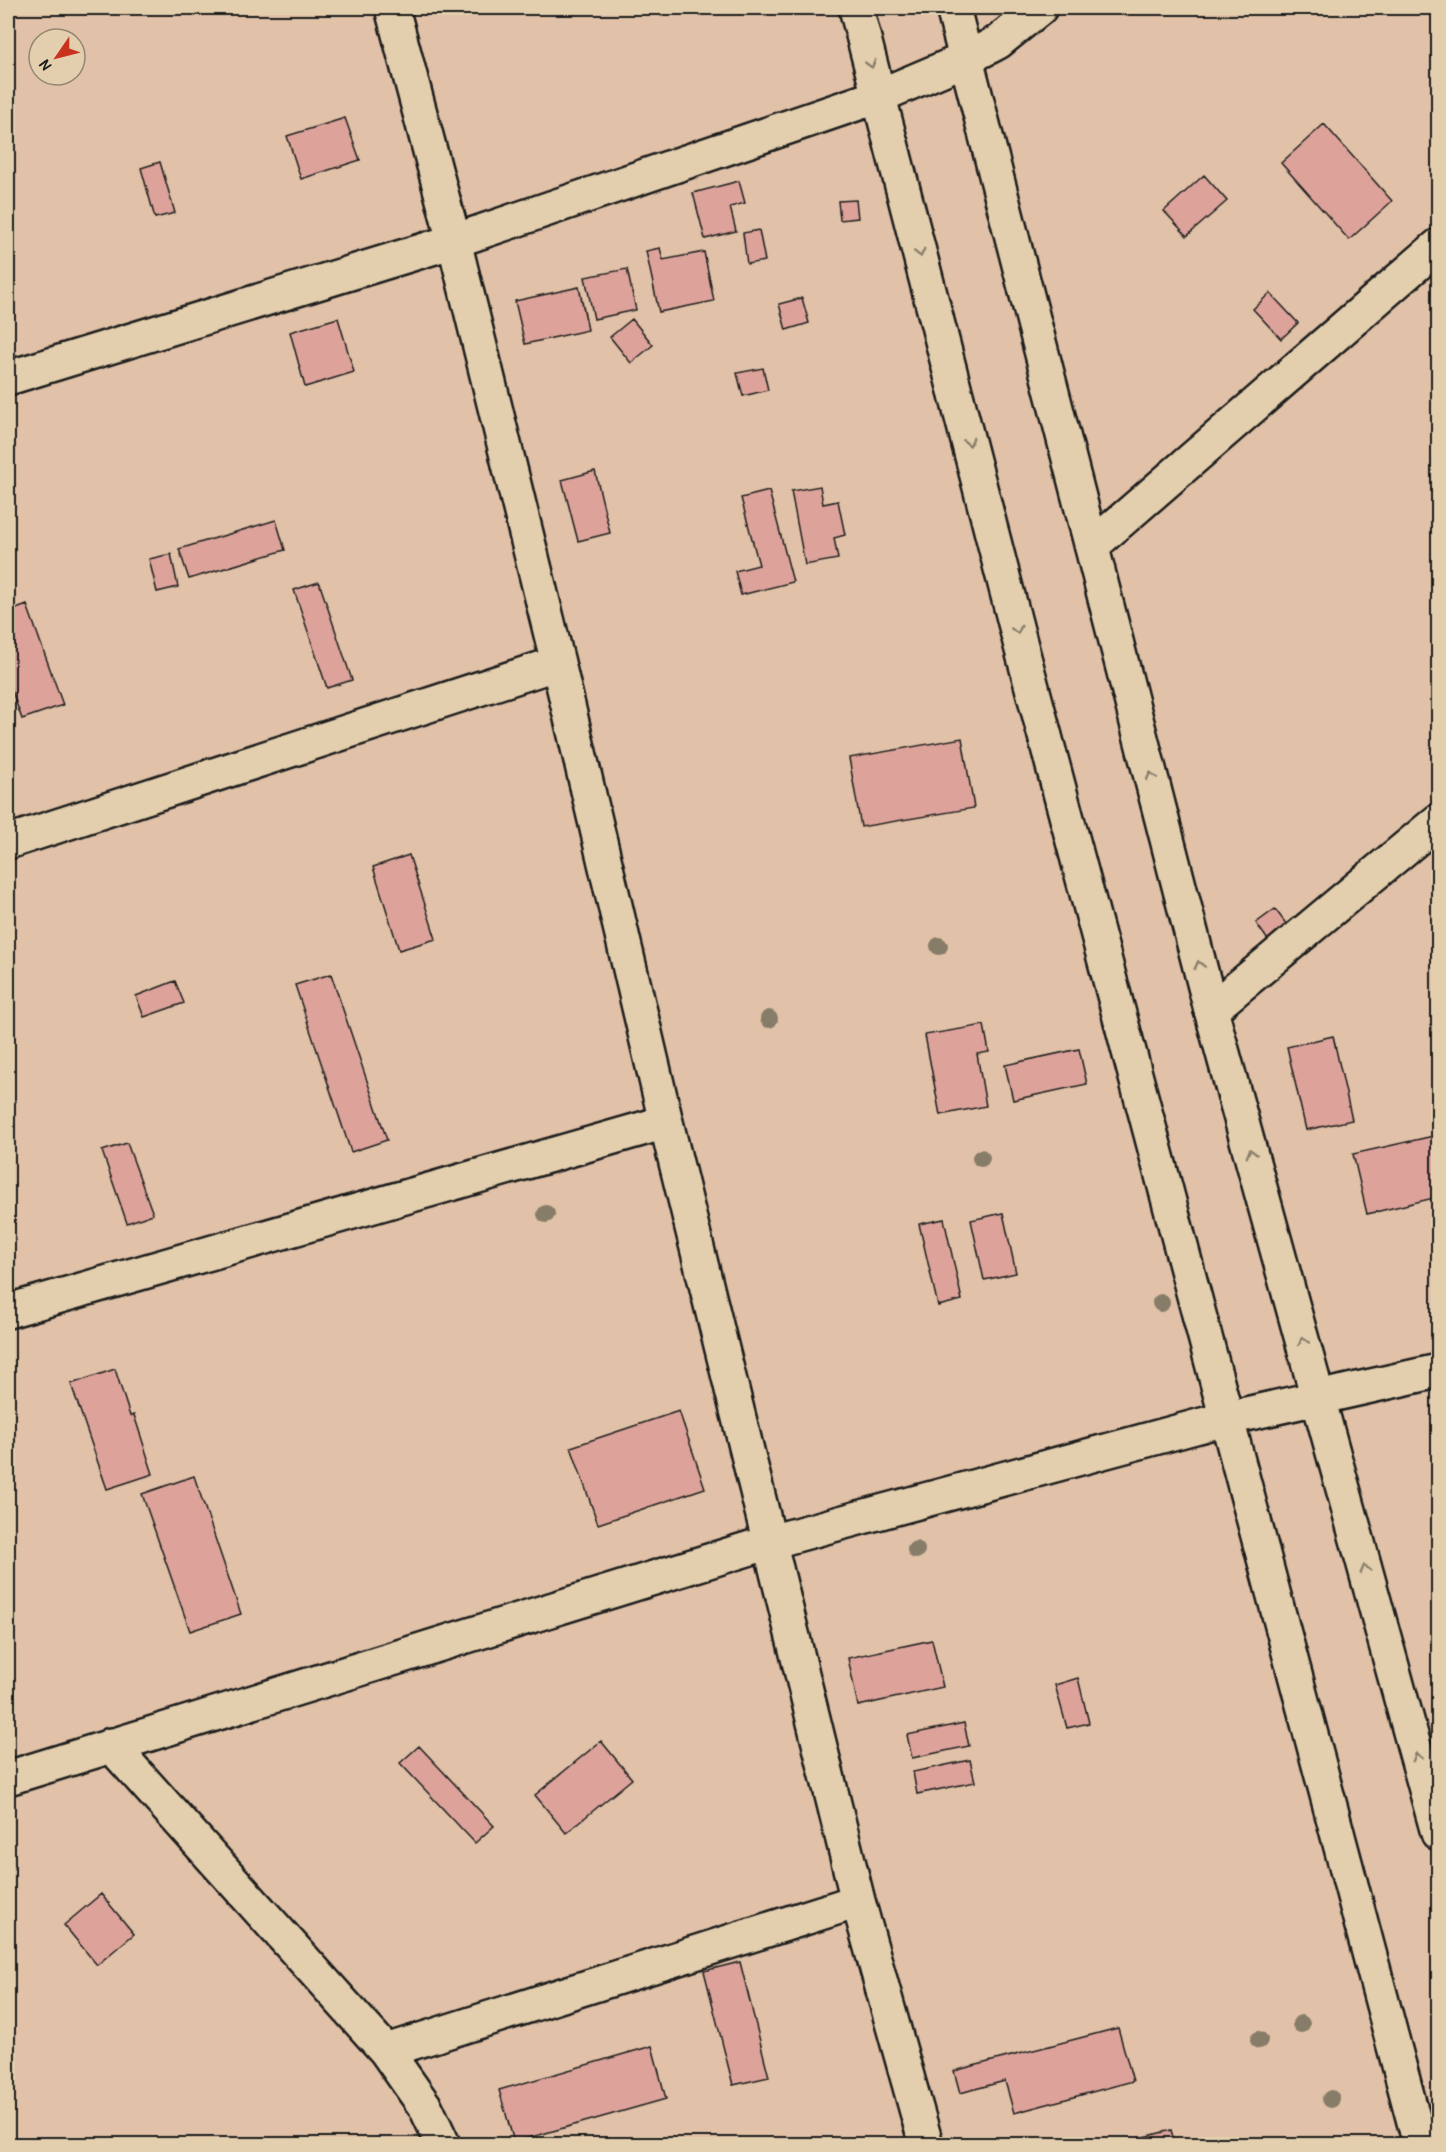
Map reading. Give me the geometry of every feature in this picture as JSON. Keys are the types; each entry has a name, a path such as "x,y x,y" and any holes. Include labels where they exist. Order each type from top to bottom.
{"street":[{"path":"392,8 454,241 558,663 666,1122 858,1901 926,2145"},
{"path":"856,8 1024,658 1420,2145"},
{"path":"954,8 1211,1010 1438,1833"},
{"path":"8,378 454,241 879,96 966,59 998,42 1040,8"},
{"path":"1092,546 1438,246"},
{"path":"8,842 558,663"},
{"path":"1211,1010 1438,821"},
{"path":"8,1311 666,1122"},
{"path":"8,1778 770,1542 1228,1418 1438,1371"},
{"path":"111,1745 386,2051 426,2108 443,2145"},
{"path":"386,2051 858,1901"}],"building":[{"path":"345,118 360,160 301,179 287,136"},
{"path":"1324,124 1392,201 1349,240 1281,163"},
{"path":"160,162 175,213 155,218 141,168"},
{"path":"1204,175 1227,201 1187,236 1164,211"},
{"path":"739,181 745,203 730,207 736,231 705,239 693,193"},
{"path":"856,200 858,218 840,220 838,201"},
{"path":"759,230 765,261 747,264 743,233"},
{"path":"660,248 663,260 704,252 714,301 659,312 646,251"},
{"path":"627,269 636,310 594,319 585,277"},
{"path":"579,287 588,330 525,344 515,301"},
{"path":"1270,293 1298,323 1281,339 1253,309"},
{"path":"802,298 809,323 786,330 779,304"},
{"path":"338,318 354,372 305,387 290,332"},
{"path":"632,319 653,345 631,363 610,337"},
{"path":"763,368 768,390 743,396 737,373"},
{"path":"595,471 610,533 578,541 562,480"},
{"path":"820,486 823,504 838,501 845,535 834,538 838,559 805,565 791,491"},
{"path":"769,491 793,582 741,595 735,571 759,565 741,498"},
{"path":"276,520 285,550 189,579 179,549"},
{"path":"171,554 178,587 157,592 149,559"},
{"path":"319,582 352,680 327,688 294,590"},
{"path":"27,605 63,705 22,719 8,680 8,612"},
{"path":"962,738 974,808 861,827 849,758"},
{"path":"409,855 436,939 399,950 373,867"},
{"path":"1275,909 1290,929 1270,943 1256,923"},
{"path":"331,974 387,1140 351,1152 295,985"},
{"path":"175,981 184,1003 144,1017 136,996"},
{"path":"984,1025 989,1052 977,1054 986,1106 940,1115 925,1035"},
{"path":"1333,1036 1352,1120 1306,1130 1287,1047"},
{"path":"1079,1049 1087,1084 1013,1100 1005,1065"},
{"path":"1438,1135 1438,1197 1367,1214 1353,1154"},
{"path":"127,1143 153,1214 127,1223 102,1151"},
{"path":"1003,1213 1016,1273 984,1280 971,1220"},
{"path":"944,1219 962,1300 938,1306 919,1224"},
{"path":"115,1369 130,1416 134,1415 153,1474 107,1489 71,1384"},
{"path":"679,1411 705,1488 598,1524 571,1447"},
{"path":"194,1476 241,1614 190,1631 142,1494"},
{"path":"932,1640 943,1687 858,1706 848,1658"},
{"path":"1078,1678 1089,1723 1067,1728 1055,1685"},
{"path":"964,1723 969,1746 912,1758 907,1735"},
{"path":"601,1741 632,1779 566,1833 535,1795"},
{"path":"419,1746 494,1826 475,1843 400,1763"},
{"path":"970,1760 975,1782 917,1794 913,1772"},
{"path":"101,1894 134,1934 97,1965 64,1925"},
{"path":"740,1962 769,2077 733,2085 704,1971"},
{"path":"1118,2028 1133,2081 1014,2113 1005,2081 960,2093 954,2071"},
{"path":"652,2046 666,2099 514,2142 499,2090"},
{"path":"1171,2130 1175,2144 1130,2144 1129,2141"}]}
